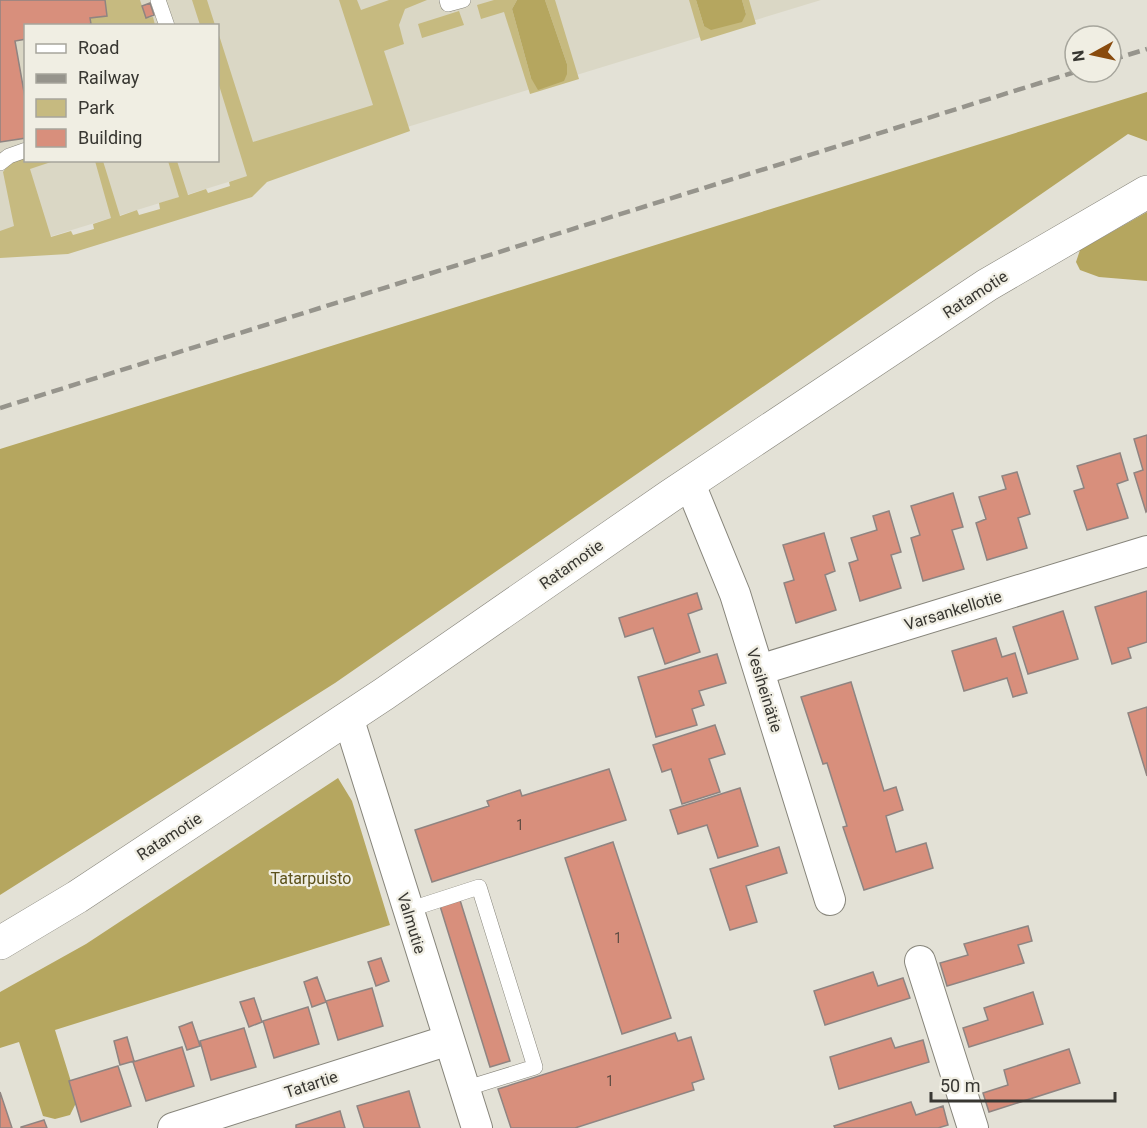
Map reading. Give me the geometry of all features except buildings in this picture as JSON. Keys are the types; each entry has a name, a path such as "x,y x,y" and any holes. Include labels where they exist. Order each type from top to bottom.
{"street":[{"name":"Ratamotie","path":"0,943 87,890 348,717 987,285 1147,192"},
{"name":"Vesiheinätie","path":"690,484 735,594 830,900"},
{"name":"Varsankellotie","path":"759,670 1147,551"},
{"name":"Valmutie","path":"348,717 477,1128"},
{"path":"920,961 973,1128"},
{"name":"Tatartie","path":"173,1128 449,1040"}],"lane":[{"path":"158,0 166,24"},
{"path":"447,0 448,4 463,0"},
{"path":"0,163 9,156 24,151"},
{"path":"408,910 478,887 535,1067 464,1089"}],"shaded area":[{"path":"0,0 821,0 0,252"}],"green space":[{"path":"105,0 140,0 146,18 153,17 155,24 91,24 90,18 107,16"},
{"path":"192,0 207,0 215,24 200,24"},
{"path":"339,0 357,0 361,10 389,0 427,0 405,9 399,25 404,44 384,51 410,131 267,182 252,197 68,254 0,258 0,231 14,226 3,172 11,161 24,157 24,162 51,162 30,169 51,237 71,231 73,235 94,229 93,224 111,218 95,162 103,162 120,216 137,210 139,215 160,209 159,203 179,197 168,162 177,162 188,195 206,189 208,193 230,186 229,182 247,176 219,85 219,35 253,142 373,105"},
{"path":"494,0 517,0 512,9 531,78 567,64 545,0 555,0 579,79 530,94 504,12 481,19 477,5"},
{"path":"517,0 545,0 567,64 564,81 538,90 531,78 512,9"},
{"path":"689,0 696,0 704,26 746,14 742,0 749,0 756,24 701,41"},
{"path":"696,0 742,0 746,14 742,22 711,30 704,26"},
{"path":"459,11 464,25 422,38 418,24"},
{"path":"1147,92 1147,141 1128,134 335,683 0,895 0,449"},
{"path":"1147,212 1147,281 1099,277 1080,270 1076,262 1080,250"},
{"name":"Tatarpuisto","path":"338,778 352,801 390,925 55,1030 77,1101 70,1115 55,1119 43,1116 19,1042 0,1048 0,992 86,944"}],"railway":[{"path":"1123,56 1147,49"},
{"path":"0,408 1063,76"}]}
